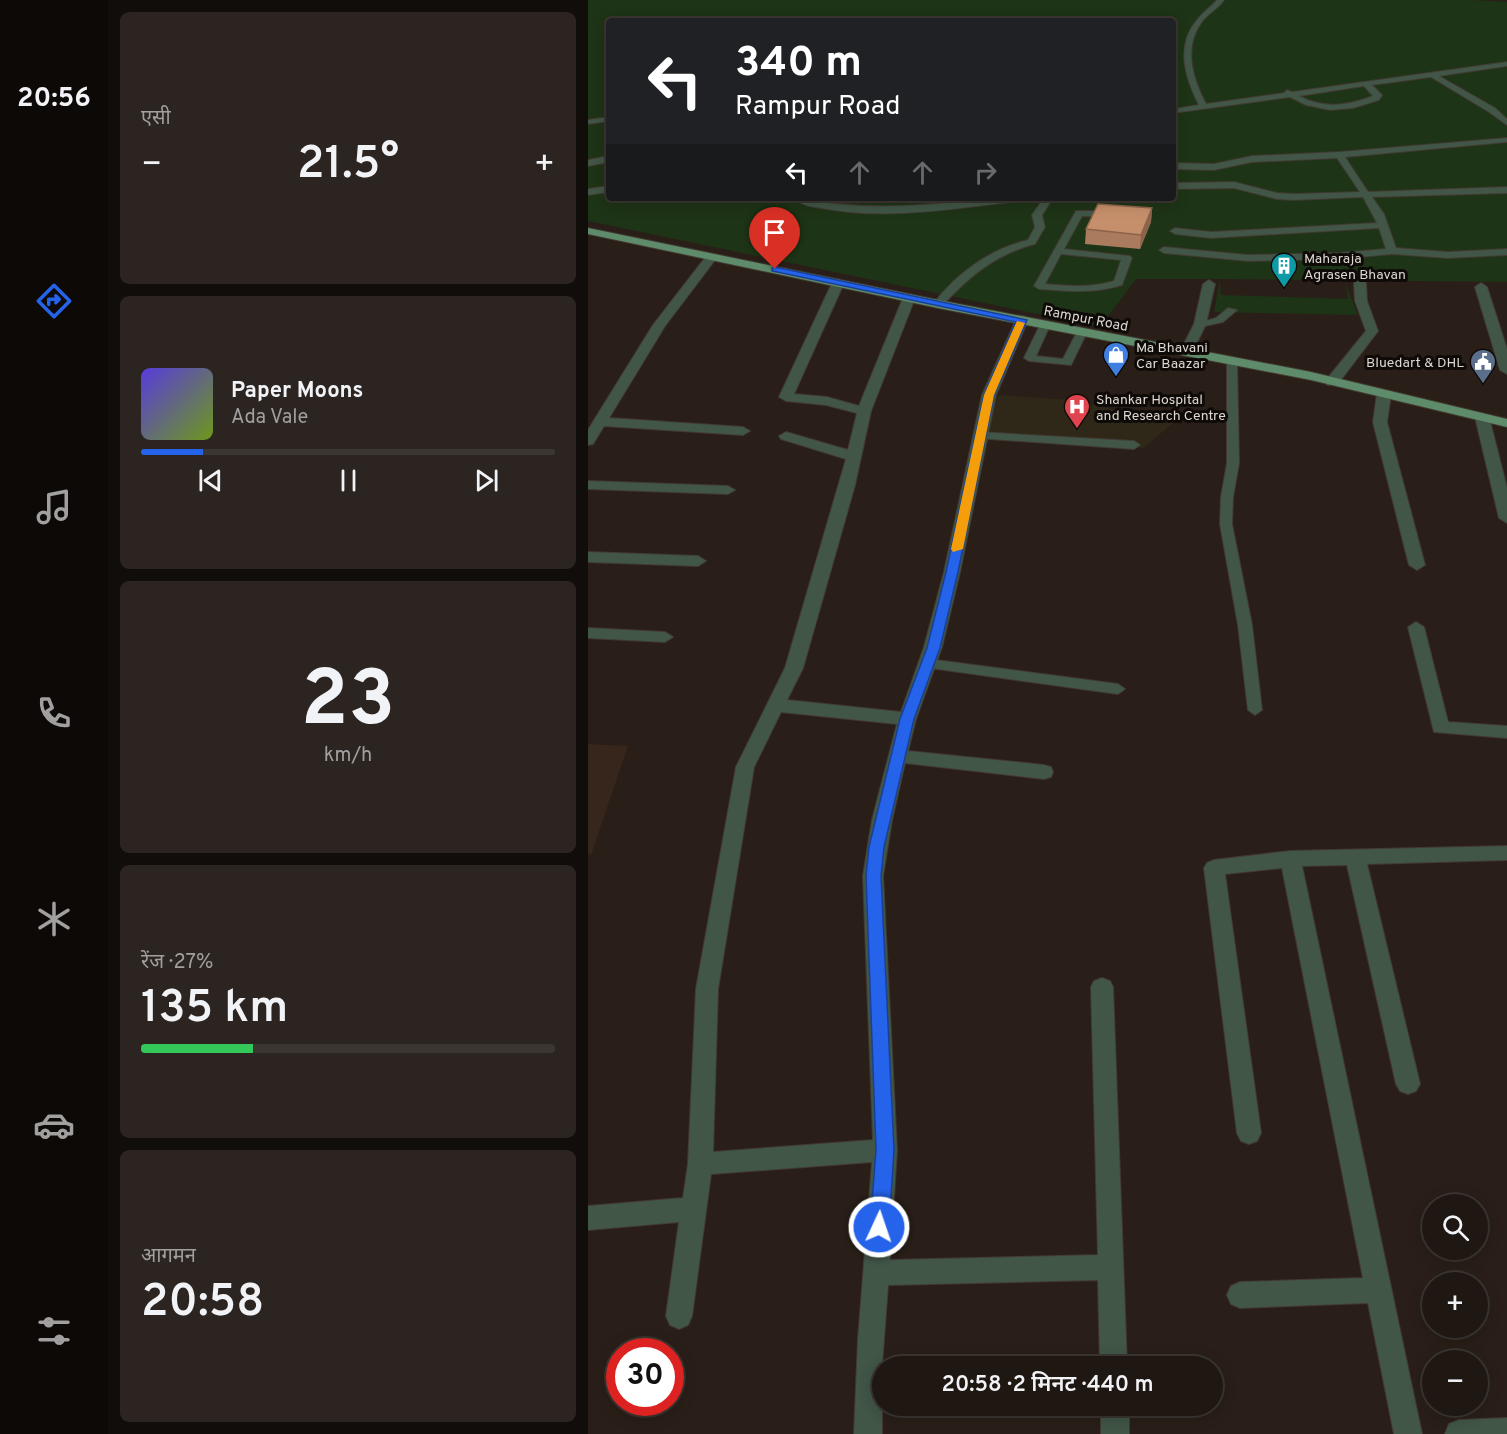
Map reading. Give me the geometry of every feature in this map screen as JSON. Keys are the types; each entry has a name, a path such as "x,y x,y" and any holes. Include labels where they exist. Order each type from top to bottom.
{"main road":[{"name":"Rampur Road","path":"588,231 938,304 1332,382 1507,423"}],"street":[{"path":"592,431 659,325 712,256"},
{"path":"838,283 786,397 827,401 864,411"},
{"path":"1332,382 1372,331 1361,301 1360,283"},
{"path":"1186,352 1200,324 1209,284"},
{"path":"1481,287 1507,370"},
{"path":"679,1316 700,1164 710,971 745,767 752,745 776,705 794,668 855,457 864,411 909,298"},
{"path":"868,1434 871,1339 885,1150 873,876 882,820 907,719 928,664 952,572 979,436 999,367 1022,320"},
{"path":"1384,394 1380,422 1417,565"},
{"path":"1482,417 1507,518"},
{"path":"592,431 743,431"},
{"path":"786,436 855,457"},
{"path":"588,485 728,490"},
{"path":"588,557 698,561"},
{"path":"1416,627 1440,728 1507,732"},
{"path":"588,633 665,637"},
{"path":"776,705 907,719"},
{"path":"899,756 1044,772"},
{"path":"1249,1133 1214,868 1290,858 1507,853"},
{"path":"1355,857 1408,1084"},
{"path":"1290,858 1408,1434"},
{"path":"1102,987 1113,1356"},
{"path":"700,1164 885,1150"},
{"path":"588,1218 693,1209"},
{"path":"877,1273 1111,1267"},
{"path":"1240,1295 1378,1290"},
{"path":"1114,1416 1115,1434"},
{"path":"1459,1434 1507,1432"}],"lane":[{"path":"1203,106 1191,83 1185,57 1197,24 1221,0"},
{"path":"1324,80 1463,60"},
{"path":"1176,110 1507,64"},
{"path":"1369,74 1384,81"},
{"path":"1431,74 1491,110 1507,123"},
{"path":"1290,85 1279,86 1308,105 1331,109 1376,98 1378,95 1365,83"},
{"path":"588,122 606,119"},
{"path":"1176,166 1214,167 1252,159 1339,155 1507,140"},
{"path":"1339,155 1383,225 1392,251"},
{"path":"588,163 606,160"},
{"path":"1176,186 1234,184 1277,196 1294,197 1507,190"},
{"path":"588,192 606,189"},
{"path":"804,202 825,207 865,210 948,206 994,201"},
{"path":"1046,201 1037,215 1049,245"},
{"path":"938,304 990,258 1008,249 1049,245 1127,258 1118,283 1106,288 1040,286 1049,245 1079,213 1089,211 1124,214"},
{"path":"1174,231 1212,235 1383,225"},
{"path":"1164,250 1248,258 1339,256 1392,251 1448,255 1507,252"},
{"path":"1200,324 1219,320 1232,310"},
{"path":"1045,325 1029,358 1067,363 1082,332"},
{"path":"1232,362 1233,463 1226,517 1235,585 1245,625 1255,710"},
{"path":"979,436 1134,445"},
{"path":"928,664 1118,689"}],"shaded area":[{"name":"Shankar Hospital and Research Centre","path":"998,395 1072,400 1146,417 1178,419 1144,448 985,440"},
{"path":"588,744 628,746 591,855 588,854"}],"green space":[{"path":"588,0 1473,0 1507,2 1507,282 1136,279 1100,327 588,221"},
{"path":"1220,279 1221,295 1348,299 1345,283 1358,315 1214,312"}],"building":[{"path":"1098,204 1152,208 1141,235 1086,229"}],"slow traffic":[{"path":"957,549 989,395 999,367 1021,323"}],"place":[{"name":"Maharaja Agrasen Bhavan","path":"1284,289"},
{"name":"Ma Bhavani Car Baazar","path":"1116,378"},
{"name":"Bluedart & DHL","path":"1483,385"},
{"name":"Shankar Hospital and Research Centre","path":"1077,430"}],"route":[{"path":"775,269 1022,320 999,367 989,395 952,572 933,648 907,719 876,847 873,876 885,1150 879,1227"}]}
